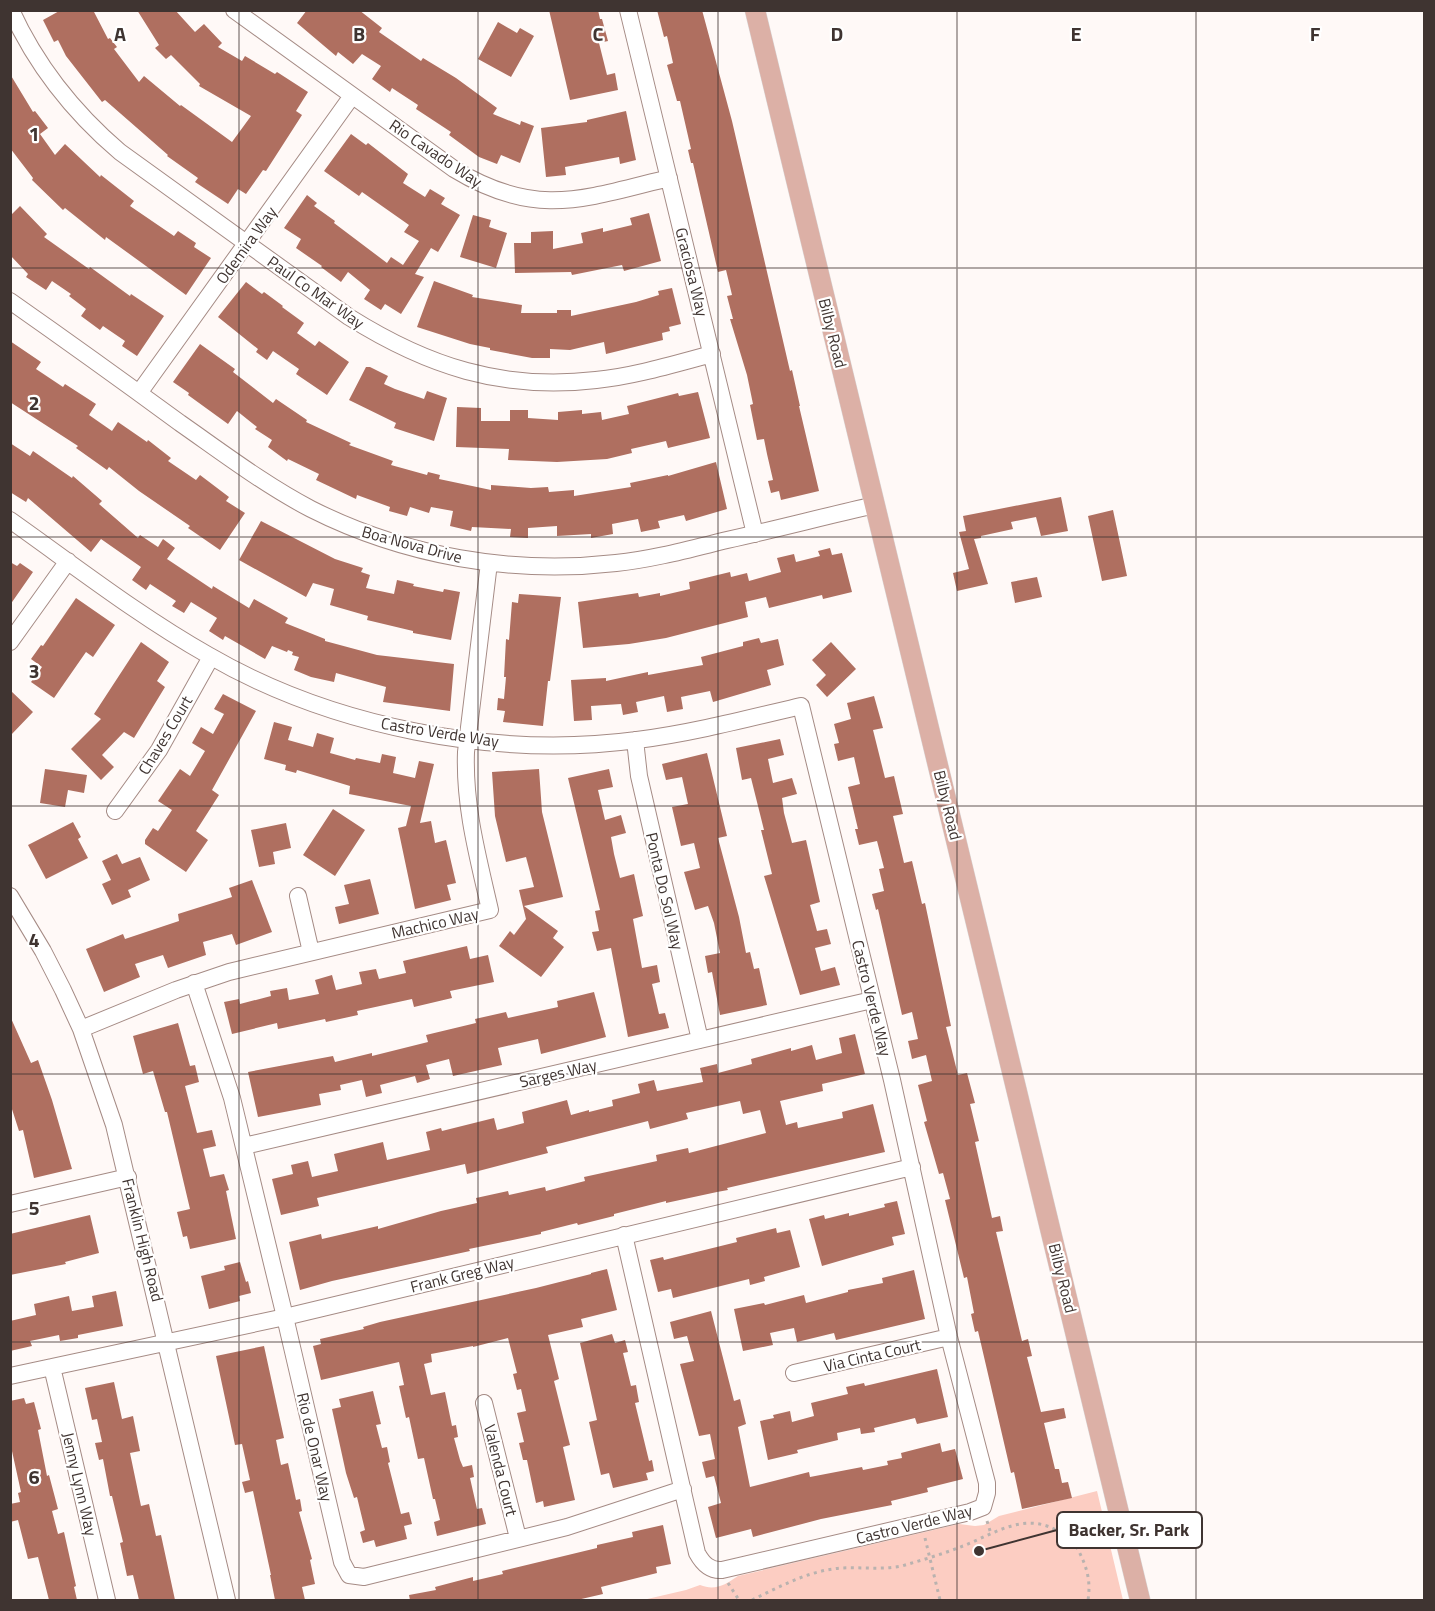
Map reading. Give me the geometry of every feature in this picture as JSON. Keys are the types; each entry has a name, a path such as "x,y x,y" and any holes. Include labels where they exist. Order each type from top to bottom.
{"main road":[{"name":"Bilby Road","path":"755,10 1140,1600"}],"street":[{"name":"Paul Co Mar Way","path":"11,10 30,49 53,83 70,105 99,134 120,152 384,339 418,355 473,373 528,381 569,382 624,375 712,354"},
{"name":"Rio Cavado Way","path":"234,10 454,169 478,183 513,196 540,201 586,198 669,178"},
{"name":"Graciosa Way","path":"628,10 755,534"},
{"name":"Odemira Way","path":"139,393 352,96"},
{"name":"Boa Nova Drive","path":"10,301 284,494 344,524 391,542 440,555 489,563 537,567 617,563 665,555 875,505"},
{"name":"Castro Verde Way","path":"10,520 166,630 211,657 290,694 354,716 410,730 468,740 542,745 598,744 688,732 801,706 987,1483 987,1493 982,1507 970,1512 722,1570"},
{"path":"10,642 69,561"},
{"name":"Machico Way","path":"81,1029 194,983 229,972 490,910 468,812 465,782 489,563"},
{"name":"Chaves Court","path":"115,811 159,750 211,657"},
{"name":"Ponta Do Sol Way","path":"635,740 639,776 700,1040"},
{"name":"Franklin High Road","path":"10,896 43,951 81,1029 102,1086 128,1177 227,1600"},
{"path":"298,896 311,952"},
{"name":"Rio de Onar Way","path":"194,983 232,1098 342,1562 349,1575 364,1577 567,1527 683,1489"},
{"name":"Sarges Way","path":"244,1146 872,1000"},
{"name":"Frank Greg Way","path":"10,1376 285,1317 912,1167"},
{"path":"12,1199 128,1177"},
{"path":"624,1235 697,1553 702,1562 714,1571 722,1570"},
{"name":"Via Cinta Court","path":"794,1373 950,1336"},
{"name":"Jenny Lynn Way","path":"52,1366 107,1600"},
{"name":"Valenda Court","path":"484,1403 518,1538"}],"path":[{"path":"752,1600 804,1576 841,1568 898,1567 930,1558 1006,1527 1030,1522 1052,1527 1074,1542 1085,1562 1090,1585 1088,1600"},
{"path":"921,1524 940,1600"},
{"path":"722,1570 739,1600"}],"shaded area":[{"path":"1097,1491 1123,1600 643,1600 700,1585 720,1586 738,1576 959,1524 984,1525 999,1516"}],"building":[{"path":"61,10 93,10 108,39 110,38 117,47 114,49 139,82 144,76 180,106 232,142 251,116 199,86 200,84 171,55 166,59 155,48 159,45 137,10 175,10 195,32 204,24 222,43 218,47 242,61 245,56 275,74 277,72 308,92 296,111 302,115 266,171 263,170 246,194 238,189 228,204 195,182 198,178 167,156 105,100 102,102 66,56 58,40 54,42 43,20"},
{"path":"307,10 359,10 382,28 379,32 421,61 423,58 456,78 497,108 493,114 520,125 521,121 534,126 520,163 501,155 497,164 479,157 449,135 451,132 416,109 418,105 392,88 390,92 372,79 381,66 362,54 353,64 338,52 336,56 297,23"},
{"path":"549,10 598,10 608,41 599,43 607,75 615,73 618,90 570,100"},
{"path":"657,10 702,10 732,121 819,491 781,500 779,491 771,493 768,481 773,480 764,439 757,440 747,375 730,319 733,319 727,296 732,295 726,270 718,272 688,150 691,149 680,101 677,101 667,65 673,63 667,36 664,37"},
{"path":"498,22 517,33 520,28 534,36 511,77 478,59"},
{"path":"10,74 33,112 35,111 48,128 40,134 55,155 65,144 100,177 101,175 134,201 130,206 174,236 178,231 196,243 194,247 211,258 186,295 106,237 105,240 65,208 63,210 32,180 33,178 10,148"},
{"path":"626,111 636,160 620,164 619,157 565,167 566,175 546,177 541,128 587,122 587,120"},
{"path":"351,134 366,145 368,143 408,174 403,183 425,197 430,189 445,198 441,204 460,215 438,252 431,248 415,274 424,277 401,314 385,304 381,310 364,299 370,290 348,272 341,282 296,248 301,239 284,228 307,195 317,203 314,206 335,221 334,223 387,263 391,257 403,265 419,241 404,232 409,225 362,192 359,196 324,171"},
{"path":"20,206 47,234 44,237 130,296 131,294 164,316 137,356 122,346 125,341 103,326 100,330 81,316 86,309 69,296 71,294 52,281 46,290 26,277 28,274 10,255 10,216"},
{"path":"649,213 661,261 624,271 622,265 572,275 571,272 515,273 514,243 531,243 531,232 553,231 553,249 583,243 581,233 603,228 603,232 632,225 630,218"},
{"path":"473,215 491,220 489,227 507,233 496,268 460,257"},
{"path":"434,281 473,295 472,297 522,305 521,313 557,313 557,310 571,310 571,316 636,302 659,295 658,291 672,288 681,324 669,327 670,331 662,333 663,340 606,354 604,342 570,350 550,349 550,358 532,358 490,350 490,348 417,327"},
{"path":"246,282 262,294 264,292 304,323 297,333 315,346 319,341 349,362 327,395 296,374 299,369 273,351 267,360 256,352 258,349 218,317"},
{"path":"10,341 41,362 36,369 63,387 65,384 96,404 89,415 112,431 118,422 147,442 148,440 171,458 168,461 196,480 200,475 229,497 226,501 245,513 220,550 109,467 107,470 76,448 78,446 10,402"},
{"path":"200,344 235,369 233,372 273,403 276,399 307,420 306,422 351,443 349,445 393,461 391,465 427,475 428,472 440,475 439,479 491,490 491,485 548,487 549,492 574,490 574,496 631,487 630,483 668,476 716,462 727,509 686,521 684,515 658,521 660,528 641,532 638,519 612,524 613,534 591,538 591,534 557,536 557,526 528,528 528,538 510,537 511,529 472,527 471,531 450,526 453,511 431,507 429,513 410,507 407,516 389,511 390,507 357,495 356,499 316,480 319,474 288,459 287,461 268,447 272,440 255,429 257,427 237,411 228,424 173,382"},
{"path":"366,367 388,376 384,384 395,389 424,399 427,391 447,398 434,441 394,428 396,423 349,400"},
{"path":"698,392 710,438 668,448 666,441 631,449 632,453 607,459 557,462 508,460 509,449 456,447 457,407 481,408 481,421 510,421 510,410 528,410 528,418 558,420 558,412 582,410 582,414 601,412 602,420 629,414 627,406 678,393 679,396"},
{"path":"10,443 30,456 33,451 72,478 73,476 102,501 99,504 138,538 140,535 158,547 163,539 175,548 167,559 212,589 213,586 249,608 254,599 288,618 285,623 325,639 325,641 377,655 454,664 450,711 383,702 386,687 336,673 334,682 311,677 294,670 299,657 292,655 293,652 272,646 265,659 225,636 223,640 209,631 217,618 191,602 184,613 172,606 176,601 150,584 146,590 132,580 141,567 101,539 91,552 28,498 26,502 10,492"},
{"path":"1061,497 1068,531 1041,536 1036,517 1011,522 1013,529 974,539 988,584 957,591 953,573 969,569 959,532 966,531 963,516"},
{"path":"1113,510 1127,576 1102,581 1088,516"},
{"path":"261,521 335,559 363,568 361,572 370,575 366,588 394,594 397,580 443,592 444,589 460,592 451,640 413,633 413,631 367,620 368,616 330,605 334,589 313,583 306,597 239,560"},
{"path":"830,548 832,555 842,553 852,592 823,599 822,595 769,608 766,597 745,602 748,617 666,638 583,648 578,602 638,593 639,597 660,593 660,596 690,589 689,582 730,572 731,577 747,573 749,581 781,572 777,558 794,554 796,562 820,556 818,551"},
{"path":"10,562 17,566 20,563 33,572 10,605"},
{"path":"1037,577 1042,597 1015,603 1011,582"},
{"path":"519,594 561,597 543,726 503,722 505,711 497,710 498,698 504,699 506,639 509,640 512,602 518,603"},
{"path":"76,598 115,625 93,657 86,652 54,698 31,682 42,667 31,659 41,645 43,646"},
{"path":"759,638 761,643 778,639 784,665 767,670 771,685 713,702 710,691 681,697 683,709 667,712 664,696 636,702 638,712 623,715 621,704 591,706 592,720 574,721 571,680 606,678 606,681 648,672 648,675 703,665 701,657 743,646 743,642"},
{"path":"141,642 169,662 157,681 165,687 134,738 124,732 102,755 114,767 101,780 71,749 101,719 94,714"},
{"path":"831,642 856,669 827,697 816,685 826,675 812,660"},
{"path":"10,690 33,712 10,736"},
{"path":"223,694 256,711 212,790 219,795 196,831 208,840 186,872 145,844 145,840 153,828 158,831 172,810 158,801 180,769 190,776 205,751 192,743 201,727 213,734 224,714 214,709"},
{"path":"874,696 883,728 873,730 885,778 894,776 903,814 893,816 904,863 912,861 922,904 925,903 951,1026 946,1027 958,1075 967,1073 975,1103 970,1104 979,1141 975,1142 992,1218 1000,1216 1003,1231 996,1232 1022,1341 1028,1339 1032,1356 1027,1357 1041,1412 1064,1408 1066,1418 1044,1423 1055,1469 1059,1469 1062,1483 1068,1482 1072,1498 1022,1509 1014,1472 1011,1473 978,1331 975,1332 967,1277 964,1278 945,1200 950,1199 943,1173 939,1174 924,1122 927,1121 918,1085 932,1081 926,1055 912,1059 908,1041 918,1039 912,1012 902,1015 878,909 876,910 872,894 884,891 879,869 884,868 877,841 859,845 855,829 858,829 848,787 860,784 854,757 838,761 834,744 839,743 834,724 851,719 847,703"},
{"path":"274,722 292,727 288,740 313,747 317,733 334,738 330,753 355,760 356,758 380,763 382,754 396,757 393,773 415,778 419,761 434,764 420,823 431,821 435,843 446,840 456,883 447,885 451,900 415,909 398,828 406,826 411,806 349,794 350,786 297,770 296,773 285,770 286,765 264,759"},
{"path":"780,739 784,755 768,759 773,783 792,778 797,794 782,798 784,813 792,843 806,840 820,902 810,905 817,931 827,929 831,944 815,948 821,971 835,967 840,985 800,995 764,876 772,874 751,778 742,780 736,748"},
{"path":"707,753 727,836 718,838 746,953 750,952 754,969 759,968 767,1005 720,1015 712,972 708,973 705,956 720,953 714,923 708,906 695,910 684,872 700,868 694,843 681,846 672,807 688,804 682,777 666,780 662,764"},
{"path":"45,769 87,775 84,793 68,790 65,807 40,803"},
{"path":"539,769 542,812 563,897 524,906 558,931 553,938 564,947 541,977 499,946 510,931 514,935 526,919 519,890 534,887 526,857 506,862 495,816 492,772"},
{"path":"609,769 613,787 598,790 605,820 621,815 626,833 611,837 614,854 620,878 634,874 643,916 633,919 642,968 657,965 660,982 652,984 659,1014 665,1013 669,1028 628,1037 611,948 597,951 592,932 599,931 595,911 600,910 568,778"},
{"path":"333,809 365,830 335,876 303,855"},
{"path":"73,822 81,837 78,839 88,858 46,879 28,845"},
{"path":"286,823 291,848 273,852 275,864 259,867 251,830"},
{"path":"117,854 122,864 140,857 150,880 128,890 131,897 112,905 102,884 111,880 102,861"},
{"path":"370,879 379,914 339,924 335,907 349,904 344,885"},
{"path":"252,880 272,932 236,945 232,934 203,942 206,955 168,968 163,955 135,964 140,977 104,992 86,949 123,934 125,939 179,921 178,914 232,897 229,888"},
{"path":"467,946 470,959 488,955 494,982 450,991 452,998 414,1007 412,999 357,1011 358,1015 326,1022 325,1019 278,1029 277,1023 232,1034 224,1002 239,999 240,1004 271,996 270,991 287,988 289,1000 319,994 315,980 332,975 336,990 362,984 359,972 376,969 379,979 406,973 403,961"},
{"path":"594,992 606,1037 541,1054 538,1039 498,1048 502,1065 453,1076 449,1059 426,1065 430,1079 417,1083 415,1076 380,1085 382,1093 366,1097 362,1080 340,1085 341,1090 319,1094 321,1105 258,1117 248,1072 333,1056 335,1062 372,1053 372,1056 428,1042 426,1035 476,1023 475,1019 506,1012 508,1018 558,1007 557,1001"},
{"path":"10,1016 31,1063 38,1060 72,1169 34,1178 23,1130 19,1131 10,1103"},
{"path":"178,1023 190,1066 195,1065 199,1082 185,1086 197,1133 212,1130 216,1146 203,1149 210,1177 224,1174 229,1190 226,1191 236,1239 190,1249 187,1236 183,1237 177,1212 190,1209 167,1112 165,1112 153,1071 143,1074 133,1036"},
{"path":"855,1034 865,1074 822,1084 823,1091 780,1101 786,1125 797,1122 798,1128 843,1118 842,1112 873,1104 885,1152 727,1188 728,1190 666,1203 666,1201 578,1225 577,1223 541,1232 541,1234 300,1290 289,1242 321,1234 322,1239 378,1226 378,1229 477,1203 476,1198 508,1191 509,1195 545,1187 546,1191 585,1181 584,1177 657,1161 656,1155 688,1148 689,1153 766,1133 760,1110 743,1114 740,1101 686,1113 688,1119 650,1129 648,1121 546,1147 548,1153 467,1174 465,1164 317,1198 319,1206 281,1215 272,1179 293,1174 291,1165 308,1161 312,1177 338,1171 334,1154 383,1142 387,1160 430,1150 426,1132 441,1128 442,1131 494,1118 497,1130 524,1123 522,1112 567,1100 571,1115 589,1110 589,1112 613,1106 612,1100 640,1093 638,1084 654,1080 657,1091 703,1082 700,1068 717,1064 718,1073 752,1064 751,1059 812,1045 816,1060 842,1053 839,1038"},
{"path":"897,1201 905,1234 892,1237 894,1245 822,1266 809,1219 824,1215 825,1219 849,1213 849,1216 885,1207 884,1204"},
{"path":"90,1215 99,1253 65,1262 66,1264 10,1275 10,1234"},
{"path":"776,1228 777,1233 790,1230 800,1267 764,1277 765,1281 750,1285 749,1279 673,1298 671,1289 658,1292 650,1260 663,1257 664,1260 737,1242 736,1238"},
{"path":"240,1262 251,1293 239,1296 240,1301 209,1309 201,1276 225,1270 224,1266"},
{"path":"607,1269 617,1310 581,1319 583,1327 548,1335 559,1379 554,1381 570,1445 563,1447 575,1500 544,1507 543,1501 536,1503 527,1460 523,1460 519,1443 524,1442 517,1413 526,1411 521,1389 517,1390 513,1374 517,1373 508,1338 431,1354 432,1362 424,1364 431,1395 445,1392 452,1426 456,1425 458,1437 454,1438 460,1460 463,1467 472,1465 474,1477 470,1478 477,1509 482,1508 486,1524 437,1536 434,1522 440,1520 424,1458 418,1459 409,1417 406,1418 399,1386 404,1385 399,1362 321,1380 313,1346 321,1344 320,1339 364,1329 363,1327 380,1322 536,1288"},
{"path":"914,1270 925,1319 836,1340 834,1333 797,1342 794,1328 770,1333 773,1345 743,1351 734,1309 764,1303 765,1305 804,1295 806,1303 848,1292 848,1290 883,1283 882,1278"},
{"path":"116,1291 123,1326 60,1341 59,1335 30,1341 32,1346 10,1351 10,1321 36,1315 34,1304 69,1296 72,1311 94,1307 92,1296"},
{"path":"711,1311 734,1401 740,1399 746,1424 738,1427 750,1487 809,1472 810,1477 862,1467 863,1470 888,1465 887,1461 902,1458 901,1453 940,1443 942,1452 955,1449 963,1479 927,1488 928,1492 891,1501 892,1505 821,1519 753,1537 751,1529 716,1538 708,1507 721,1503 714,1476 706,1478 702,1462 715,1459 710,1434 699,1436 680,1364 694,1361 687,1336 674,1339 670,1322"},
{"path":"612,1334 615,1343 625,1340 628,1352 623,1353 631,1386 636,1385 639,1402 635,1403 649,1461 652,1460 654,1471 646,1473 648,1480 613,1488 609,1473 601,1475 589,1422 597,1420 580,1343"},
{"path":"264,1346 284,1438 276,1440 281,1465 288,1463 296,1500 300,1499 302,1511 299,1512 312,1559 310,1560 315,1584 302,1587 305,1600 275,1600 253,1491 245,1493 242,1482 250,1480 242,1444 235,1445 216,1356"},
{"path":"937,1369 948,1417 917,1424 915,1418 874,1428 875,1432 861,1434 860,1428 837,1433 838,1440 768,1460 760,1421 790,1411 792,1422 814,1416 811,1403 848,1394 846,1387 864,1383 865,1386"},
{"path":"114,1382 122,1419 133,1416 140,1451 130,1453 141,1506 149,1504 156,1536 161,1535 175,1600 139,1600 133,1575 127,1576 120,1543 123,1542 112,1496 110,1496 103,1459 99,1460 95,1443 102,1442 97,1419 92,1420 85,1388"},
{"path":"373,1391 381,1424 376,1425 382,1448 387,1447 390,1462 388,1463 401,1514 409,1512 412,1524 404,1526 407,1539 376,1547 374,1540 363,1543 360,1532 365,1530 357,1497 354,1498 346,1473 332,1409 341,1407 339,1399"},
{"path":"24,1398 26,1404 34,1402 41,1429 38,1430 47,1476 49,1475 58,1509 52,1511 58,1534 64,1532 77,1600 49,1600 38,1557 28,1559 18,1520 10,1522 10,1504 20,1502 18,1493 21,1492 10,1442 10,1401"},
{"path":"663,1525 671,1564 656,1567 657,1573 601,1587 603,1594 577,1600 410,1600 409,1595 436,1590 435,1587 473,1577 473,1581 503,1574 502,1571 597,1548 597,1545 633,1537 632,1532"}],"place":[{"name":"Backer, Sr. Park","path":"979,1551"}]}
